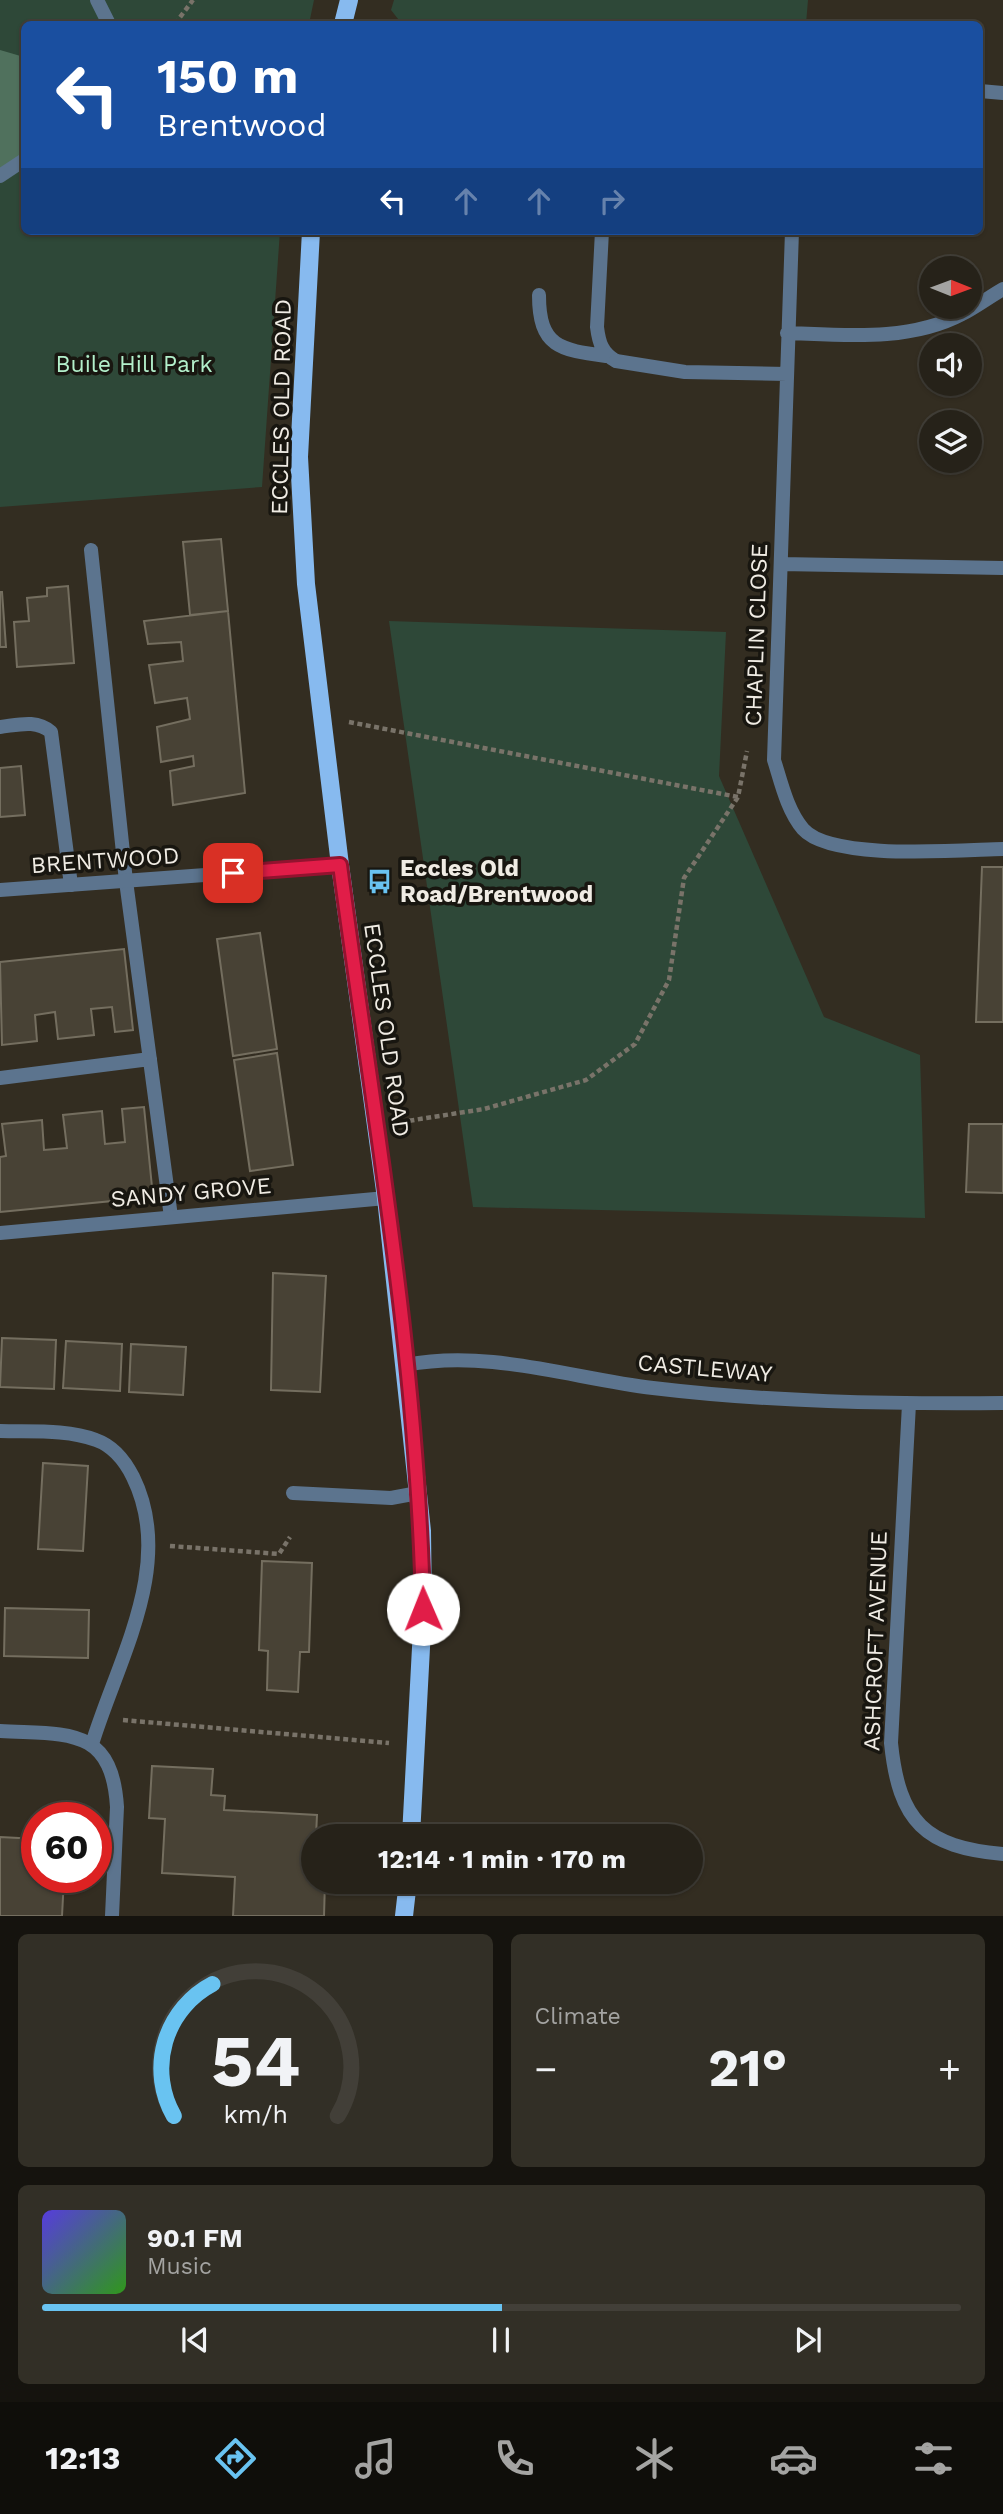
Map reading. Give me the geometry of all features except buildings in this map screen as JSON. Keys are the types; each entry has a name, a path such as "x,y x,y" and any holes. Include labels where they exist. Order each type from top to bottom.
{"main road":[{"path":"344,21 349,0"},
{"name":"ECCLES OLD ROAD","path":"311,235 299,457 306,584 320,717 386,1198 418,1493 423,1609 412,1824"},
{"path":"404,1916 407,1894"}],"street":[{"path":"97,0 108,21"},
{"path":"983,91 1003,93"},
{"path":"0,176 21,162"},
{"path":"603,235 597,327 599,343 611,359"},
{"name":"CHAPLIN CLOSE","path":"792,235 774,760 786,798 804,831 838,846 877,851 1003,849"},
{"path":"787,332 877,336 923,328 960,316 1003,289"},
{"path":"539,295 539,315 544,332 551,341 575,352 685,372 787,374"},
{"path":"91,550 126,881 171,1217"},
{"path":"781,564 1003,568"},
{"path":"0,727 32,723 44,725 51,732 72,885"},
{"name":"BRENTWOOD","path":"0,890 340,865"},
{"path":"0,1077 149,1059"},
{"name":"SANDY GROVE","path":"0,1233 386,1198"},
{"name":"CASTLEWAY","path":"406,1366 453,1359 482,1361 653,1388 909,1404 1003,1403"},
{"name":"ASHCROFT AVENUE","path":"909,1404 891,1744 894,1779 906,1805 921,1824 942,1842 965,1850 1003,1854"},
{"path":"0,1431 82,1436 114,1451 129,1470 144,1500 150,1530 142,1594 92,1744"},
{"path":"293,1493 391,1498 418,1493"},
{"path":"0,1731 74,1736 92,1744 103,1756 116,1793 112,1916"}],"path":[{"path":"177,21 192,0"},
{"path":"320,717 738,797"},
{"path":"375,1125 484,1110 586,1080 635,1044 669,980 684,878 738,797 749,740 776,727"},
{"path":"149,1545 279,1553 290,1537"},
{"path":"103,1712 130,1722 418,1745"}],"green space":[{"name":"Buile Hill Park","path":"0,0 314,0 310,21 21,21 21,235 280,235 262,487 0,507"},
{"path":"394,0 808,0 806,21 400,21 391,10"},
{"path":"0,50 21,56 21,155 0,170"},
{"path":"389,621 726,632 719,776 824,1017 920,1055 925,1218 473,1207"}],"place":[{"name":"Eccles Old Road/Brentwood","path":"380,881"}],"route":[{"path":"233,873 340,865 386,1198 406,1366 422,1531 423,1609"}]}
